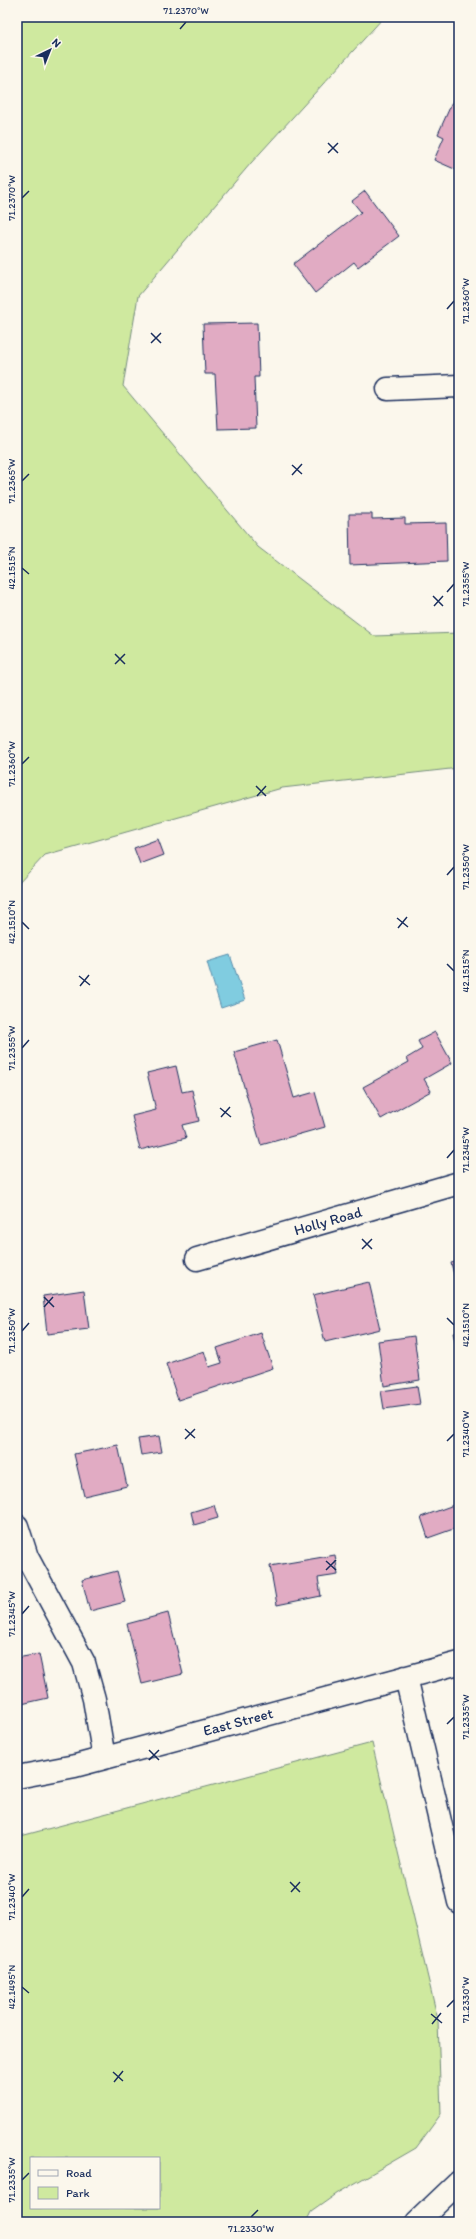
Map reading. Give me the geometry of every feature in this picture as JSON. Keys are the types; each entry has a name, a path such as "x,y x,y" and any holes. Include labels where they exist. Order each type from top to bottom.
{"street":[{"path":"388,389 459,386"},
{"name":"Holly Road","path":"197,1260 459,1183"},
{"path":"17,1526 27,1557 84,1663 94,1699 104,1758"},
{"name":"East Street","path":"17,1777 75,1766 459,1663"},
{"path":"406,1677 459,1902"},
{"path":"417,2222 459,2182"}],"green space":[{"path":"17,17 384,17 251,163 138,296 123,386 258,547 374,636 459,633 459,768 282,788 45,855 17,885"},
{"path":"372,1743 438,2020 441,2114 416,2148 338,2193 311,2212 306,2222 17,2222 17,1837"}],"water":[{"path":"230,955 245,1000 221,1008 207,962"}],"building":[{"path":"459,87 459,171 434,160 444,137 438,134"},
{"path":"365,191 399,236 358,267 354,262 315,293 293,264 361,212 352,201"},
{"path":"257,323 259,377 254,377 256,428 218,429 215,374 205,374 203,324"},
{"path":"349,514 372,514 372,519 405,518 405,524 446,523 447,561 350,565"},
{"path":"158,839 164,855 140,864 134,848"},
{"path":"435,1032 452,1063 424,1079 431,1091 381,1119 363,1087 409,1062 407,1058 422,1049 418,1041"},
{"path":"277,1040 294,1098 315,1092 325,1127 261,1145 234,1052"},
{"path":"176,1066 182,1092 192,1090 199,1121 182,1125 186,1138 140,1150 132,1116 156,1110 147,1073"},
{"path":"459,1261 459,1294 451,1263"},
{"path":"369,1282 380,1329 325,1342 313,1295"},
{"path":"84,1290 89,1329 47,1334 43,1296"},
{"path":"459,1332 459,1359 453,1333"},
{"path":"261,1333 273,1368 178,1400 166,1364 204,1351 209,1367 222,1363 217,1348"},
{"path":"414,1336 420,1380 384,1386 378,1341"},
{"path":"417,1386 420,1404 384,1409 381,1391"},
{"path":"159,1436 162,1452 141,1455 138,1439"},
{"path":"118,1445 127,1486 84,1496 74,1454"},
{"path":"459,1503 459,1527 428,1538 421,1517"},
{"path":"214,1505 218,1518 194,1525 191,1512"},
{"path":"335,1555 338,1575 318,1578 321,1596 277,1605 270,1566"},
{"path":"117,1571 125,1602 90,1611 82,1580"},
{"path":"168,1613 183,1674 142,1684 127,1624"},
{"path":"39,1654 48,1698 17,1705 17,1658"}]}
